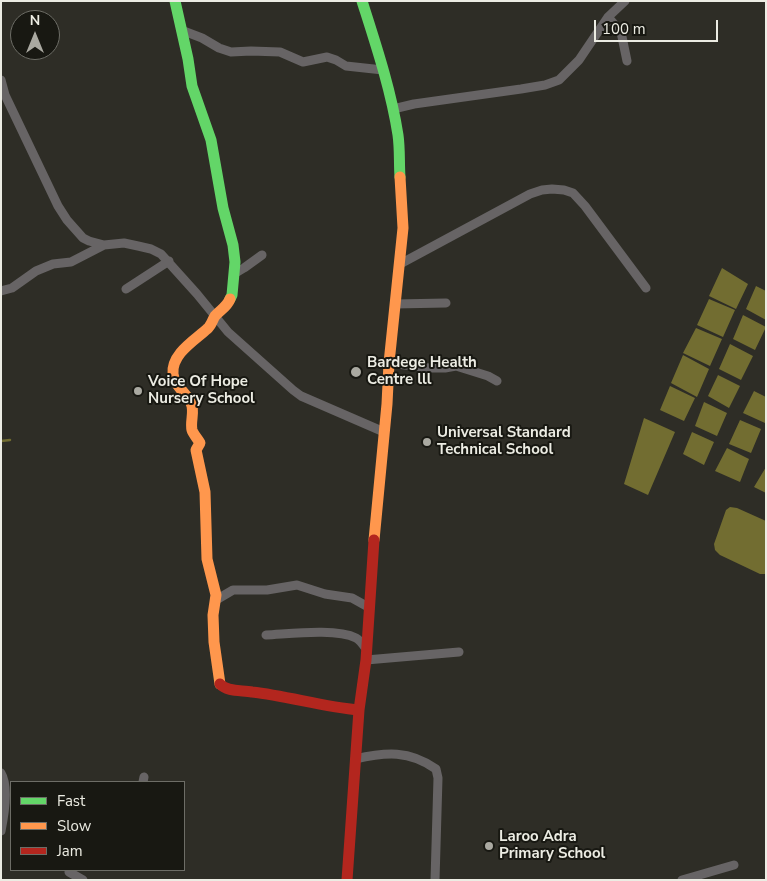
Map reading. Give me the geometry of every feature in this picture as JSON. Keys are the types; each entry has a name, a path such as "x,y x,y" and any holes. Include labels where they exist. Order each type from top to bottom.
{"street":[{"path":"175,1 192,86 211,140 235,262 232,294 228,304 214,316 211,326 186,348 174,362 173,369 176,382 189,398 192,405 192,430 200,443 196,450 205,492 207,559 216,600 214,642 220,680 222,687 274,694 340,709 359,710"},
{"path":"347,880 359,710 366,655 389,362 400,264 402,220 398,137 393,109 362,1"},
{"path":"393,109 414,104 537,86 559,80 579,60 608,17 625,1"},
{"path":"608,17 621,32 627,61"},
{"path":"181,30 231,52 280,52 303,62 327,57 346,66 383,70"},
{"path":"1,80 5,96 58,206 67,220 84,238 96,244 124,243 151,249 162,254 228,332 293,390 315,402 384,432"},
{"path":"400,264 530,194 542,190 564,190 573,193 585,206 646,288"},
{"path":"1,291 12,288 36,271 53,264 70,262 104,245"},
{"path":"234,274 262,255"},
{"path":"126,289 169,261"},
{"path":"395,304 446,304"},
{"path":"389,362 429,368 456,366 498,381"},
{"path":"216,600 233,590 267,590 297,585 325,594 352,598 370,608"},
{"path":"266,635 318,632 357,638 366,655"},
{"path":"366,655 459,652"},
{"path":"356,759 380,753 400,754 413,758 436,770 438,778 435,880"},
{"path":"1,773 4,779 5,799 1,831"},
{"path":"682,880 734,865"},
{"path":"68,874 83,880"}],"shaded area":[{"path":"722,268 748,284 736,309 709,296"},
{"path":"756,286 766,291 766,320 746,309"},
{"path":"709,299 735,310 723,337 697,325"},
{"path":"743,315 766,327 755,350 733,339"},
{"path":"696,328 722,339 710,366 683,353"},
{"path":"730,344 753,356 741,380 719,369"},
{"path":"683,355 709,369 697,397 671,383"},
{"path":"718,375 740,386 729,408 708,396"},
{"path":"670,386 695,398 684,421 660,410"},
{"path":"754,391 766,397 765,423 743,413"},
{"path":"704,402 727,413 717,436 695,426"},
{"path":"644,418 675,432 648,495 624,484"},
{"path":"740,420 761,429 751,453 729,444"},
{"path":"692,432 714,442 704,465 683,454"},
{"path":"727,448 749,459 740,482 715,471"},
{"path":"766,467 766,493 754,487"},
{"path":"730,507 737,508 766,521 766,574 760,574 720,555 715,550 714,544 726,510"}],"waterway":[{"path":"1,441 10,440"}],"traffic: fast":[{"path":"175,1 192,86 211,140 223,208 233,245 235,262 230,299"},
{"path":"362,1 383,68 395,118 399,140 400,177"}],"traffic: slow":[{"path":"374,540 403,228 400,177"},
{"path":"220,684 214,642 213,615 216,595 207,559 205,492 196,450 200,443 192,430 193,409 191,403 176,382 173,367 185,348 208,328 215,316 230,299"}],"traffic: jam":[{"path":"347,880 359,710 366,660 374,540"},
{"path":"220,684 231,690 359,710"}],"place":[{"name":"Bardege Health Centre lll","path":"356,372"},
{"name":"Voice Of Hope Nursery School","path":"138,391"},
{"name":"Universal Standard Technical School","path":"427,442"},
{"name":"Laroo Adra Primary School","path":"489,846"}]}
